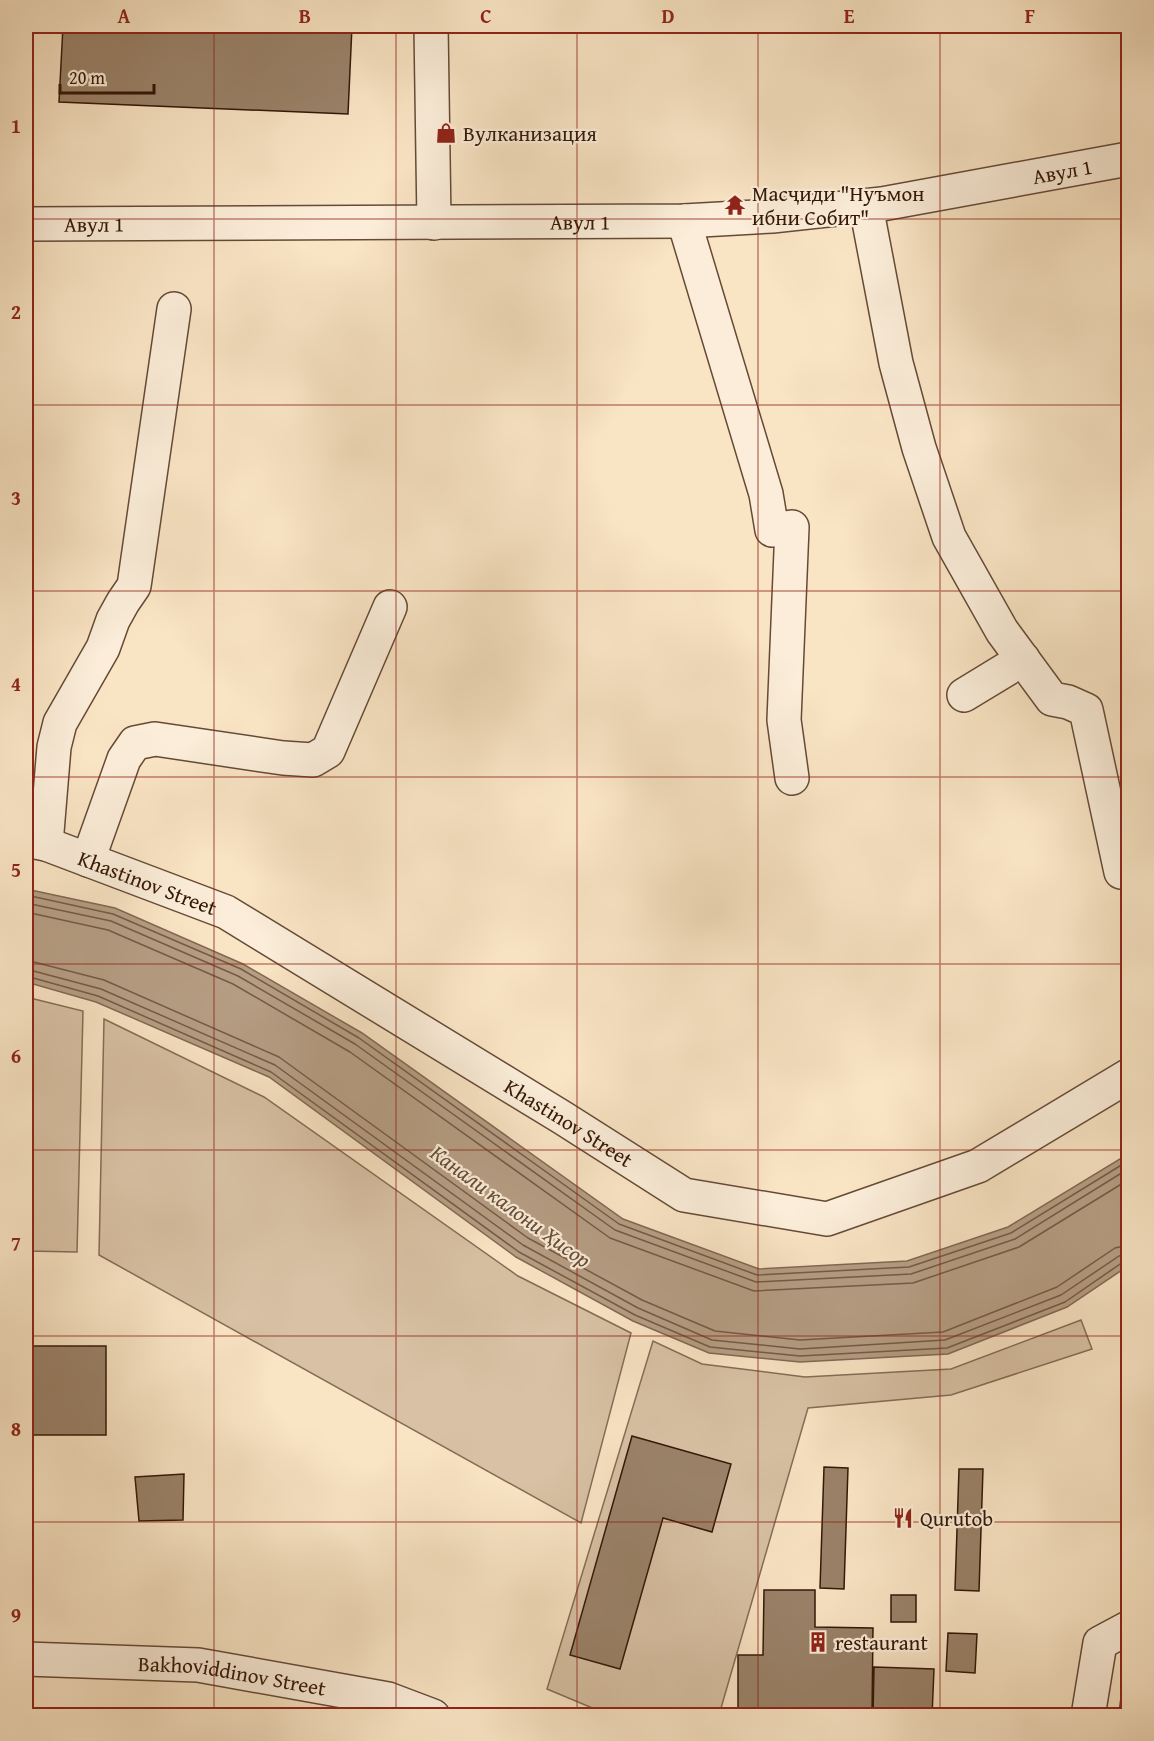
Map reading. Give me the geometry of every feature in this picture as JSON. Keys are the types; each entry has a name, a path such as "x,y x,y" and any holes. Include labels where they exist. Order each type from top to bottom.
{"street":[{"path":"431,26 434,223"},
{"name":"Авул 1","path":"26,224 684,221 772,216 866,206 1128,159"},
{"path":"866,206 896,363 919,448 949,537 1002,631 1052,699 1068,702 1086,710 1121,872"},
{"path":"684,221 766,494 772,530 792,526 784,720 792,778"},
{"path":"36,842 60,723 103,648 113,620 134,586 174,309"},
{"path":"88,860 124,759 135,742 155,739 283,758 313,760 328,751 390,607"},
{"path":"964,694 1023,659"},
{"name":"Khastinov Street","path":"36,842 226,912 563,1118 684,1195 827,1219 978,1166 1128,1076"},
{"path":"1088,1716 1100,1643 1128,1628"},
{"name":"Bakhoviddinov Street","path":"26,1659 198,1665 388,1699 433,1716"}],"shaded area":[{"path":"26,997 83,1011 77,1252 26,1251"},
{"path":"104,1019 264,1097 518,1276 631,1333 581,1523 99,1255"},
{"path":"1081,1320 1092,1349 951,1395 808,1408 719,1715 609,1715 547,1689 653,1341 702,1364 805,1377 951,1369"}],"water":[{"name":"Канали калони Ҳисор","path":"26,889 115,908 243,964 362,1033 623,1219 759,1269 907,1261 1008,1227 1128,1154 1128,1266 1067,1307 948,1354 800,1362 709,1353 633,1321 516,1257 269,1077 96,1002 26,982"}],"building":[{"path":"63,26 234,31 234,26 352,26 348,114 59,102"},
{"path":"28,1346 106,1346 106,1435 27,1435"},
{"path":"632,1436 731,1464 712,1532 663,1518 620,1669 570,1655"},
{"path":"824,1467 848,1468 844,1589 820,1588"},
{"path":"959,1469 983,1469 979,1591 955,1590"},
{"path":"184,1474 183,1520 139,1521 135,1477"},
{"name":"restaurant","path":"764,1590 815,1590 815,1627 873,1628 872,1716 738,1716 738,1655 763,1655"},
{"path":"891,1595 916,1595 916,1622 891,1622"},
{"path":"948,1633 977,1634 975,1673 946,1671"},
{"path":"1126,1650 1128,1650 1128,1716 1119,1716"},
{"path":"874,1667 934,1669 932,1716 873,1716"}],"place":[{"name":"Вулканизация","path":"446,133"},
{"name":"Масҷиди \"Нуъмон ибни Собит\"","path":"735,205"},
{"name":"Qurutob","path":"903,1518"},
{"name":"restaurant","path":"818,1642"}]}
